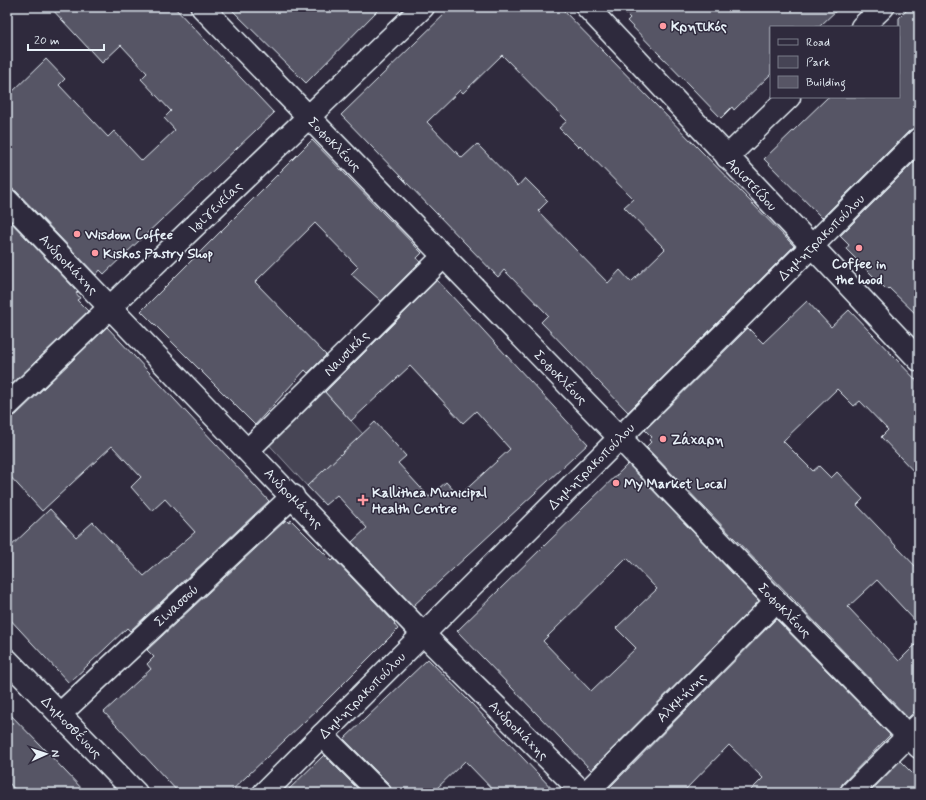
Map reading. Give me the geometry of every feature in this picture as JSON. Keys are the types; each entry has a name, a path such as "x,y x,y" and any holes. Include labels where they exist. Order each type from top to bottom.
{"street":[{"name":"Σοφοκλέους","path":"202,7 776,601 915,736"},
{"name":"Ιφιγενείας","path":"7,406 111,308 423,7"},
{"name":"Αριστείδου","path":"587,7 811,247 919,360"},
{"path":"863,26 883,7"},
{"path":"727,157 788,98"},
{"name":"Δημητρακοπούλου","path":"264,793 919,139"},
{"name":"Ανδρομάχης","path":"7,200 293,496 423,634 583,793"},
{"name":"Ναυσικάς","path":"248,450 444,256"},
{"name":"Σινασσού","path":"60,714 293,496"},
{"name":"Αλκμήνης","path":"586,793 776,601"},
{"name":"Δημοσθένους","path":"7,660 136,793"},
{"path":"322,735 380,793"},
{"path":"851,793 915,736"}],"green space":[{"path":"320,387 363,434 307,486 264,439"}],"building":[{"path":"50,7 174,7 274,113 104,274 100,270 96,275 16,191 7,188 7,97 46,59 65,79 59,85 108,137 114,131 142,161 175,130 164,118 171,111 141,79 147,73 121,45 102,63"},
{"path":"229,7 381,7 306,83"},
{"path":"452,7 560,7 794,246 628,412 541,322 548,315 504,270 498,277 341,115","holes":["502,55 567,121 559,128 578,147 580,145 633,199 624,207 665,249 631,282 620,270 608,283 538,211 548,201 525,178 518,186 477,144 462,158 427,122 460,90 463,93"]},
{"path":"619,7 840,7 820,26 770,26 770,75 734,110 732,107 721,118 627,21 630,18"},
{"path":"910,7 919,7 919,127 910,130 822,218 764,159 827,98 900,98 899,18"},
{"path":"312,140 422,253 417,258 420,262 381,301 351,274 358,267 315,223 255,282 326,355 308,373 305,370 255,425 141,311"},
{"path":"919,157 919,317 889,288 887,290 846,249 849,245 840,236"},
{"path":"7,218 78,292 76,293 80,298 77,300 88,311 7,389"},
{"path":"437,280 588,444 413,606 352,542 367,528 337,495 325,505 307,486 375,422 406,456 398,463 429,497 446,482 459,496 510,449 476,411 463,423 410,366 351,421 325,392"},
{"path":"807,301 831,327 849,310 919,383 919,477 881,437 888,430 860,401 854,406 837,389 783,441 813,471 819,466 831,478 837,472 863,499 857,505 919,570 919,625 877,580 848,607 899,661 919,641 919,707 908,718 646,447 651,442 649,440 652,437 645,430 748,328 763,343"},
{"path":"107,327 269,501 130,631 127,628 69,683 7,616 7,550 50,509 76,537 93,522 144,576 195,532 165,499 152,511 131,487 141,477 112,446 42,511 7,473 7,418 16,415"},
{"path":"628,464 759,601 591,770 457,631","holes":["627,558 657,589 616,628 636,648 591,691 543,641"]},
{"path":"286,520 289,523 291,520 332,561 334,559 395,623 394,624 398,629 321,706 229,793 179,793 104,712 151,669 147,664 154,657 147,650"},
{"path":"776,619 890,735 842,784 839,793 748,793 763,778 729,745 682,793 613,793 609,788"},
{"path":"428,659 556,793 496,793 465,761 432,793 392,793 389,784 344,739"},
{"path":"7,711 86,793 18,793 7,781"},
{"path":"324,755 362,793 285,793"},
{"path":"900,761 919,780 919,793 869,793"}],"place":[{"name":"Κρητικός","path":"663,26"},
{"name":"Wisdom Coffee","path":"77,234"},
{"name":"Coffee in the hood","path":"859,248"},
{"name":"Kiskos Pastry Shop","path":"95,253"},
{"name":"Ζάχαρη","path":"663,439"},
{"name":"My Market Local","path":"616,483"},
{"name":"Kallithea Municipal Health Centre","path":"363,500"}]}
